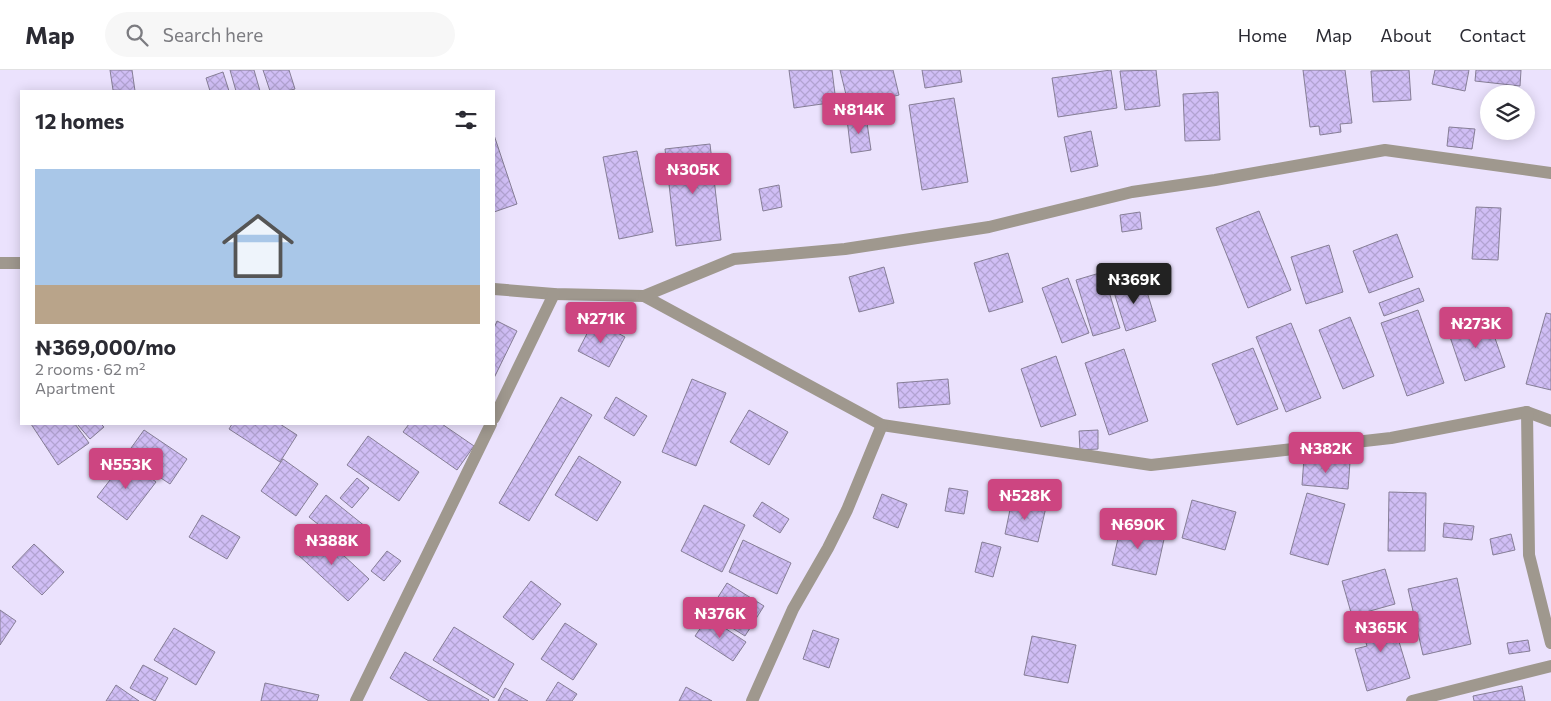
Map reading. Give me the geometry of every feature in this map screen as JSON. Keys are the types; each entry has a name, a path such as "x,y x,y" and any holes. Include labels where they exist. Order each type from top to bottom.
{"street":[{"path":"495,289 554,294 644,296 734,260 845,249 989,227 1132,192 1215,180 1385,150 1551,173"},
{"path":"0,263 20,264"},
{"path":"495,416 554,294"},
{"path":"644,296 882,425 1151,465 1391,438 1527,412 1551,421"},
{"path":"1527,412 1529,555 1551,642"},
{"path":"356,701 491,425"},
{"path":"752,701 793,609 828,548 847,510 882,425"},
{"path":"1412,701 1551,666"}],"building":[{"path":"110,70 132,70 135,90 113,90"},
{"path":"230,70 254,70 260,90 236,90"},
{"path":"263,70 289,70 295,89 270,90"},
{"path":"789,70 832,70 836,102 794,108"},
{"path":"840,70 893,70 899,95 849,107"},
{"path":"922,70 960,70 962,82 925,88"},
{"path":"1111,70 1117,108 1058,117 1052,78"},
{"path":"1156,70 1160,106 1125,110 1120,71"},
{"path":"1303,70 1345,70 1352,123 1340,124 1341,132 1320,135 1319,126 1310,127"},
{"path":"1409,70 1411,100 1373,102 1371,71"},
{"path":"1435,70 1469,70 1465,91 1432,84"},
{"path":"1476,70 1521,70 1520,85 1475,81"},
{"path":"223,72 229,90 210,90 206,78"},
{"path":"1218,92 1220,140 1185,141 1183,94"},
{"path":"954,98 968,182 922,190 909,105"},
{"path":"866,116 871,150 851,153 847,119"},
{"path":"1449,127 1475,129 1472,149 1447,146"},
{"path":"1091,131 1098,166 1071,172 1064,137"},
{"path":"495,138 517,204 495,212"},
{"path":"710,144 721,240 676,246 665,149"},
{"path":"637,151 653,232 619,239 603,157"},
{"path":"779,185 782,207 763,211 759,189"},
{"path":"1476,207 1501,208 1498,260 1472,259"},
{"path":"1259,211 1291,290 1248,308 1216,228"},
{"path":"1140,212 1142,229 1122,232 1120,215"},
{"path":"1397,234 1413,277 1369,293 1353,251"},
{"path":"1329,245 1343,292 1306,304 1291,257"},
{"path":"1008,253 1023,302 989,312 974,263"},
{"path":"884,267 894,303 859,312 849,277"},
{"path":"1103,272 1120,328 1093,336 1076,280"},
{"path":"1068,278 1089,333 1062,343 1042,288"},
{"path":"1143,279 1156,321 1126,331 1113,289"},
{"path":"1419,288 1424,301 1384,316 1379,303"},
{"path":"1418,310 1444,383 1407,396 1381,323"},
{"path":"1546,313 1551,314 1551,390 1526,384"},
{"path":"1350,317 1374,376 1343,389 1319,330"},
{"path":"1488,318 1505,367 1465,381 1448,331"},
{"path":"594,320 625,337 609,367 578,351"},
{"path":"497,321 517,331 495,376 495,326"},
{"path":"1291,323 1321,398 1286,412 1256,337"},
{"path":"1253,348 1278,409 1237,425 1212,364"},
{"path":"1124,349 1148,421 1109,435 1085,363"},
{"path":"1056,356 1076,415 1041,427 1021,369"},
{"path":"692,379 726,393 696,466 662,452"},
{"path":"948,379 950,404 899,408 897,383"},
{"path":"561,397 592,415 529,521 499,503"},
{"path":"616,397 647,416 634,436 604,418"},
{"path":"749,410 788,432 769,465 730,442"},
{"path":"32,425 76,425 89,443 58,465"},
{"path":"78,425 102,425 104,427 90,439"},
{"path":"231,425 282,425 297,435 280,462 229,429"},
{"path":"408,425 443,425 474,446 457,470 403,432"},
{"path":"144,430 187,459 170,484 126,455"},
{"path":"1098,430 1098,449 1080,450 1079,431"},
{"path":"368,436 419,472 399,501 347,465"},
{"path":"579,456 621,482 597,521 555,495"},
{"path":"1304,458 1350,462 1348,489 1302,485"},
{"path":"126,459 156,482 127,520 97,497"},
{"path":"283,459 318,484 296,516 261,491"},
{"path":"357,478 369,488 352,508 340,498"},
{"path":"949,488 968,491 964,514 945,511"},
{"path":"1389,492 1426,493 1425,551 1388,551"},
{"path":"1307,493 1345,504 1328,565 1290,554"},
{"path":"882,494 907,504 898,528 873,518"},
{"path":"326,495 366,527 348,548 309,517"},
{"path":"1012,500 1046,507 1038,542 1005,534"},
{"path":"1192,500 1236,512 1225,550 1182,538"},
{"path":"762,502 789,519 780,533 753,516"},
{"path":"704,505 745,525 722,572 681,551"},
{"path":"202,515 240,537 227,559 189,537"},
{"path":"1444,523 1474,526 1472,540 1443,537"},
{"path":"1121,525 1165,535 1156,575 1112,565"},
{"path":"316,530 369,579 348,601 295,552"},
{"path":"1511,534 1515,550 1493,555 1490,539"},
{"path":"743,540 791,563 777,594 729,572"},
{"path":"982,542 1001,547 993,577 975,572"},
{"path":"34,544 64,572 42,595 12,567"},
{"path":"387,551 401,561 384,581 371,571"},
{"path":"1385,569 1395,604 1352,616 1342,581"},
{"path":"1457,578 1471,644 1423,655 1408,589"},
{"path":"531,581 561,604 533,640 503,617"},
{"path":"727,583 764,606 745,636 708,613"},
{"path":"0,610 16,621 0,645"},
{"path":"1390,612 1410,678 1367,691 1355,649 1367,646 1359,621"},
{"path":"708,617 746,642 733,661 695,636"},
{"path":"565,623 597,644 573,680 541,659"},
{"path":"454,627 514,664 494,698 433,660"},
{"path":"174,628 215,652 196,685 154,660"},
{"path":"813,630 839,639 829,668 803,659"},
{"path":"1032,636 1076,645 1068,683 1024,675"},
{"path":"1528,640 1530,651 1509,654 1507,643"},
{"path":"405,652 489,700 429,701 390,678"},
{"path":"143,665 168,678 155,701 130,688"},
{"path":"558,682 577,694 572,701 546,701"},
{"path":"265,683 319,695 317,701 261,701"},
{"path":"116,685 139,701 106,701"},
{"path":"1522,686 1525,701 1474,701 1473,696"},
{"path":"686,687 712,701 679,701"},
{"path":"505,688 528,701 498,701"}]}
